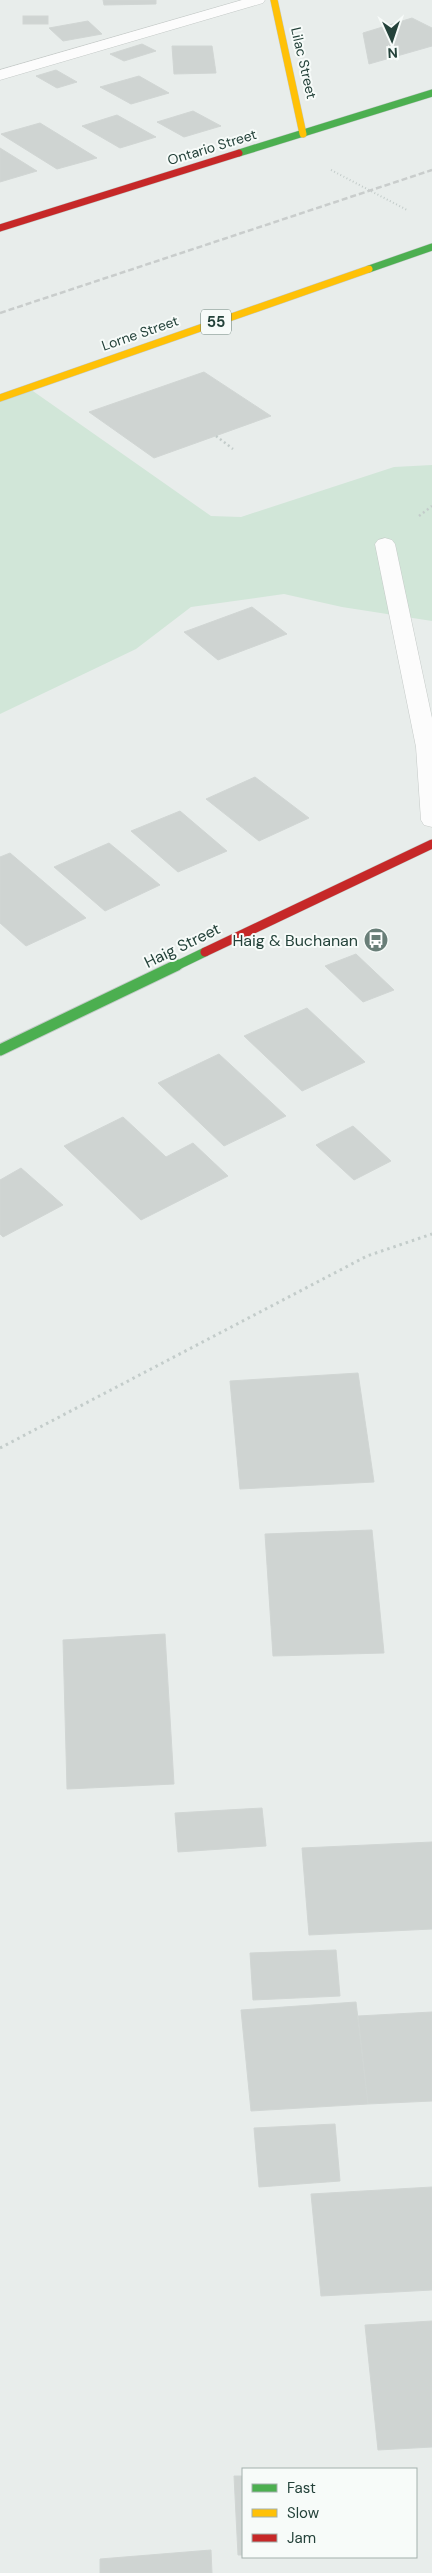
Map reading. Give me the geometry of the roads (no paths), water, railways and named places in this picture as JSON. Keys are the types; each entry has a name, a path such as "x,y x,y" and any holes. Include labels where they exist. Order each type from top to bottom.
{"street":[{"name":"Lilac Street","path":"274,0 303,134"},
{"name":"Ontario Street","path":"0,228 432,93"},
{"name":"Lorne Street","path":"0,398 432,247"},
{"name":"Haig Street","path":"0,1050 432,844"}],"lane":[{"path":"0,75 258,0"},
{"path":"386,544 427,746 432,820"}],"railway":[{"path":"0,313 432,170"}],"place":[{"name":"Haig & Buchanan","path":"376,940"}]}
